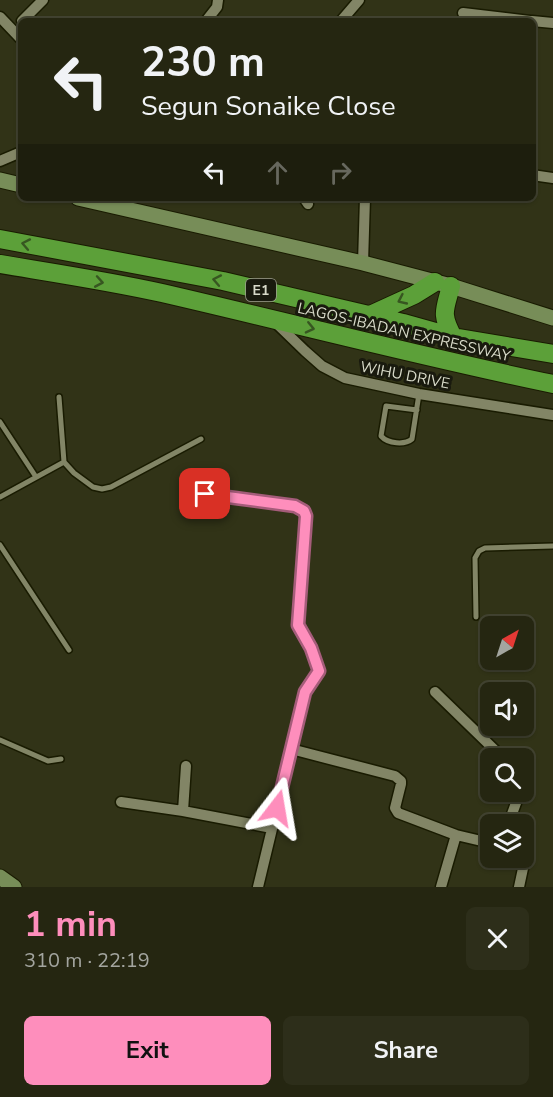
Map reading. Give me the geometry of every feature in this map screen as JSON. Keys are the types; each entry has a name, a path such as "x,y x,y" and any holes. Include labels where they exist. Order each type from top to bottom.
{"highway":[{"name":"LAGOS-IBADAN EXPRESSWAY","path":"0,239 223,281 453,337 553,354"},
{"name":"LAGOS-IBADAN EXPRESSWAY","path":"0,264 159,292 429,358 553,384"},
{"path":"368,316 443,284 444,317 453,337"}],"main road":[{"path":"0,180 18,184"},
{"path":"91,201 363,263 443,284 553,318"},
{"path":"0,877 14,887"}],"street":[{"path":"24,18 43,0"},
{"path":"208,18 217,7 218,0"},
{"path":"344,18 359,0"},
{"path":"463,14 498,18"},
{"path":"0,17 18,36"},
{"path":"536,21 553,23"},
{"path":"12,30 18,24"},
{"path":"0,161 18,153"},
{"path":"536,176 553,178"},
{"path":"363,263 364,201"},
{"name":"WIHU DRIVE","path":"273,319 322,366 345,378 419,394 553,415"},
{"path":"205,494 295,506 304,511 306,516 298,625 311,648 319,671 305,692 258,887"},
{"path":"435,692 493,748"},
{"path":"291,749 395,776 401,781 395,808 398,813 456,835 480,841"},
{"path":"183,811 186,766"},
{"path":"121,802 272,828"},
{"path":"441,887 456,835"},
{"path":"519,887 523,868"}],"lane":[{"path":"417,410 386,406 381,436 383,439 407,442 412,439 417,410 419,394"},
{"path":"59,397 64,462 84,480 102,489 111,487 201,440"},
{"path":"0,422 36,477"},
{"path":"0,497 64,462"},
{"path":"0,545 69,650"},
{"path":"476,617 475,558 479,551 485,548 553,546"},
{"path":"0,740 48,761 61,759"}],"route":[{"path":"205,494 295,506 304,511 306,516 298,625 311,648 319,671 305,692 277,808"}]}
